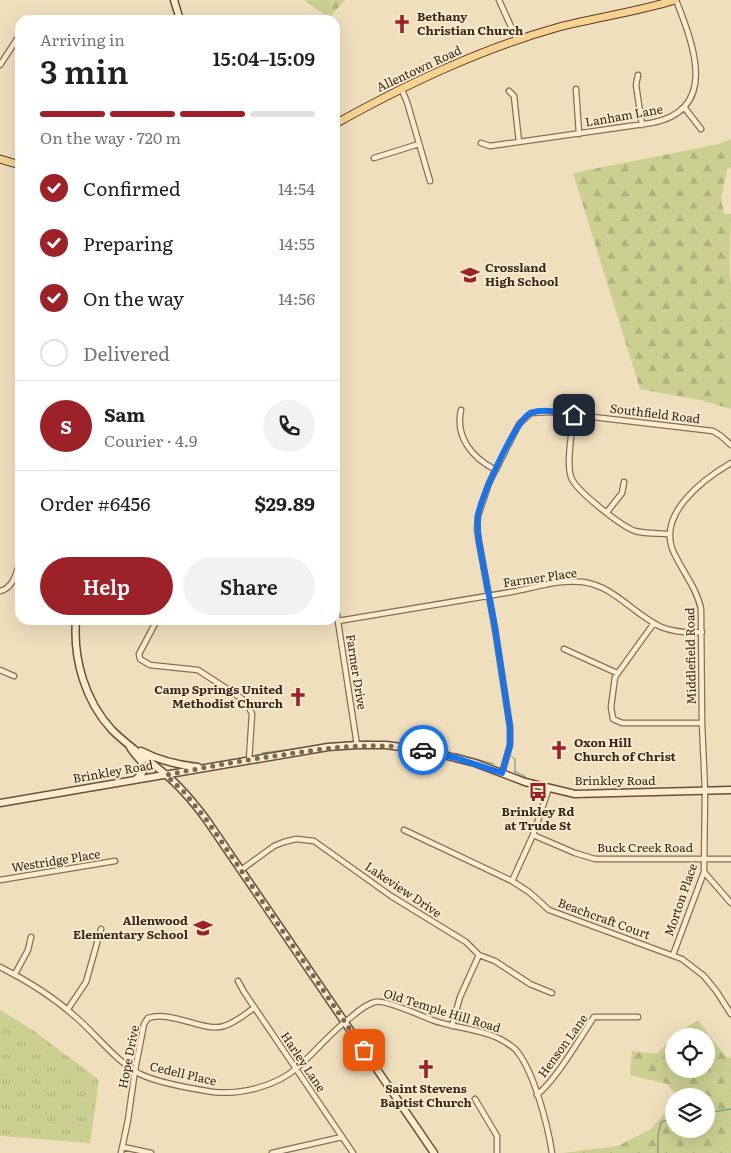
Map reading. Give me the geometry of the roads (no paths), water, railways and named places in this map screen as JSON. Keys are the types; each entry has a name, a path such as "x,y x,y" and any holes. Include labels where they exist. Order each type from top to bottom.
{"main road":[{"path":"174,0 178,15"},
{"name":"Allentown Road","path":"340,121 401,88 452,64 516,40 559,27 675,0"},
{"path":"0,158 15,163"},
{"path":"76,625 76,652 88,694 103,718 113,730 166,775 202,813 434,1153"},
{"path":"129,744 158,760 181,765 206,767"},
{"path":"129,744 134,755 144,765 145,769 135,779"},
{"name":"Brinkley Road","path":"0,803 328,747 358,745 386,745 424,750 456,758 548,788 575,794 731,790"}],"street":[{"path":"499,0 516,40"},
{"path":"675,0 691,42 696,76 692,94 684,108 701,129"},
{"path":"0,65 15,42"},
{"path":"638,75 636,90 642,124"},
{"path":"401,88 430,181"},
{"path":"576,90 579,134"},
{"path":"508,91 514,96 519,142"},
{"name":"Lanham Lane","path":"482,143 490,146 642,124 668,119 684,108"},
{"path":"374,158 419,144"},
{"path":"461,410 459,424 466,445 481,462 496,470"},
{"name":"Southfield Road","path":"502,773 510,745 510,732 477,523 483,498 516,429 528,415 543,411 713,432 725,438 731,445"},
{"path":"574,415 569,468 571,477 577,487 618,522 636,531 669,534 674,518 684,502 716,472 731,463"},
{"path":"607,512 622,493 624,482"},
{"name":"Middlefield Road","path":"669,534 674,552 698,598 702,616 702,723 705,791"},
{"path":"0,592 6,590 12,583 15,575"},
{"name":"Farmer Place","path":"340,621 566,582 583,582 604,588 662,627 681,632 702,632"},
{"path":"654,623 617,673 611,707 614,721 634,724 702,723"},
{"path":"154,625 140,654 140,659 150,666 198,670 206,673 247,703 252,714 249,760"},
{"name":"Farmer Drive","path":"339,625 358,745"},
{"path":"564,649 617,673"},
{"path":"0,670 14,676"},
{"path":"512,881 533,835 548,788"},
{"name":"Morton Place","path":"673,955 704,872 705,791"},
{"name":"Beachcraft Court","path":"404,830 512,881 529,892 548,910 673,955 690,964 704,976 731,1014"},
{"name":"Buck Creek Road","path":"533,835 575,853 595,859 731,858"},
{"name":"Lakeview Drive","path":"241,870 274,846 284,842 296,839 314,841 385,892 466,942 479,955 495,961 525,981 552,993"},
{"name":"Westridge Place","path":"0,880 116,861"},
{"path":"704,872 731,903"},
{"path":"68,1010 86,982 101,929"},
{"path":"15,974 28,950 31,937"},
{"path":"452,1026 460,998 479,955"},
{"name":"Cedell Place","path":"0,967 33,985 68,1010 134,1070 145,1076 205,1090 242,1092 270,1084 297,1069 345,1022"},
{"name":"Harley Lane","path":"238,981 254,1008 353,1153"},
{"name":"Old Temple Hill Road","path":"345,1022 370,1004 379,1001 452,1026 490,1034 509,1044 522,1059 537,1094 552,1153"},
{"name":"Hope Drive","path":"121,1153 134,1070 144,1024 148,1018 159,1015 219,1028 254,1008"},
{"name":"Henson Lane","path":"537,1094 545,1088 594,1017 638,1017"},
{"path":"475,1098 497,1136 497,1153"},
{"path":"272,1153 342,1137"},
{"path":"123,1147 151,1153"}],"waterway":[{"path":"364,741 400,743"},
{"path":"262,753 346,742"},
{"path":"406,744 421,746"},
{"path":"432,747 449,751"},
{"path":"455,753 494,764"},
{"path":"511,756 515,759 515,772"},
{"path":"514,771 526,777"},
{"path":"715,1112 731,1109"},
{"path":"658,1153 658,1135 661,1122 665,1121"}],"place":[{"name":"Bethany Christian Church","path":"402,24"},
{"name":"Crossland High School","path":"470,275"},
{"name":"Camp Springs United Methodist Church","path":"298,697"},
{"name":"Oxon Hill Church of Christ","path":"559,750"},
{"name":"Brinkley Rd at Trude St","path":"538,792"},
{"name":"Allenwood Elementary School","path":"203,928"},
{"name":"Saint Stevens Baptist Church","path":"426,1069"}]}
